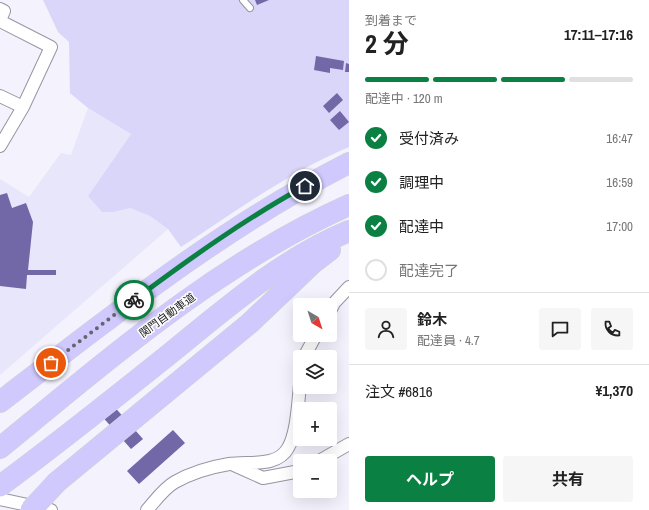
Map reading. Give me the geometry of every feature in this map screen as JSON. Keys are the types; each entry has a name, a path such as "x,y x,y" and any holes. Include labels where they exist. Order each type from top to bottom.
{"highway":[{"path":"0,402 174,270 283,198 349,163"},
{"name":"関門自動車道","path":"0,448 126,345 196,294 257,253 305,225 349,204"},
{"path":"0,486 45,453 244,293 311,248 349,231"},
{"path":"31,510 57,482 250,323 313,263 337,245 349,239"}],"street":[{"path":"0,9 4,11 0,21 51,48 23,107 0,146"},
{"path":"0,96 23,107"},
{"path":"337,300 349,287"},
{"path":"146,510 173,483 196,473 231,463 266,462 281,456 288,449 292,440 299,394"},
{"path":"331,454 349,444"},
{"path":"231,463 263,478 293,473"},
{"path":"0,499 51,510"}],"lane":[{"path":"243,0 250,8"}],"shaded area":[{"path":"43,0 349,0 349,147 284,180 181,247 168,229 150,216 130,208 114,212 102,212 88,196 131,134 88,108 70,93 69,42 58,32"},
{"path":"88,108 131,134 88,196 114,212 130,208 150,216 168,229 0,375 0,179 29,197 61,153 71,155"}],"building":[{"path":"255,0 269,0 257,5"},
{"path":"316,56 344,61 343,70 330,68 330,73 314,70"},
{"path":"346,63 349,64 349,72 345,72"},
{"path":"337,93 343,100 329,113 323,106"},
{"path":"340,111 349,122 339,130 330,120"},
{"path":"7,193 12,208 26,203 33,222 28,270 56,270 56,275 27,275 26,289 0,286 0,195"},
{"path":"103,394 143,439 131,449 91,404"},
{"path":"173,430 185,443 139,484 127,471"}],"way so far":[{"path":"51,363 134,300"}],"route":[{"path":"134,300 174,270 241,225 283,198 305,186"}]}
